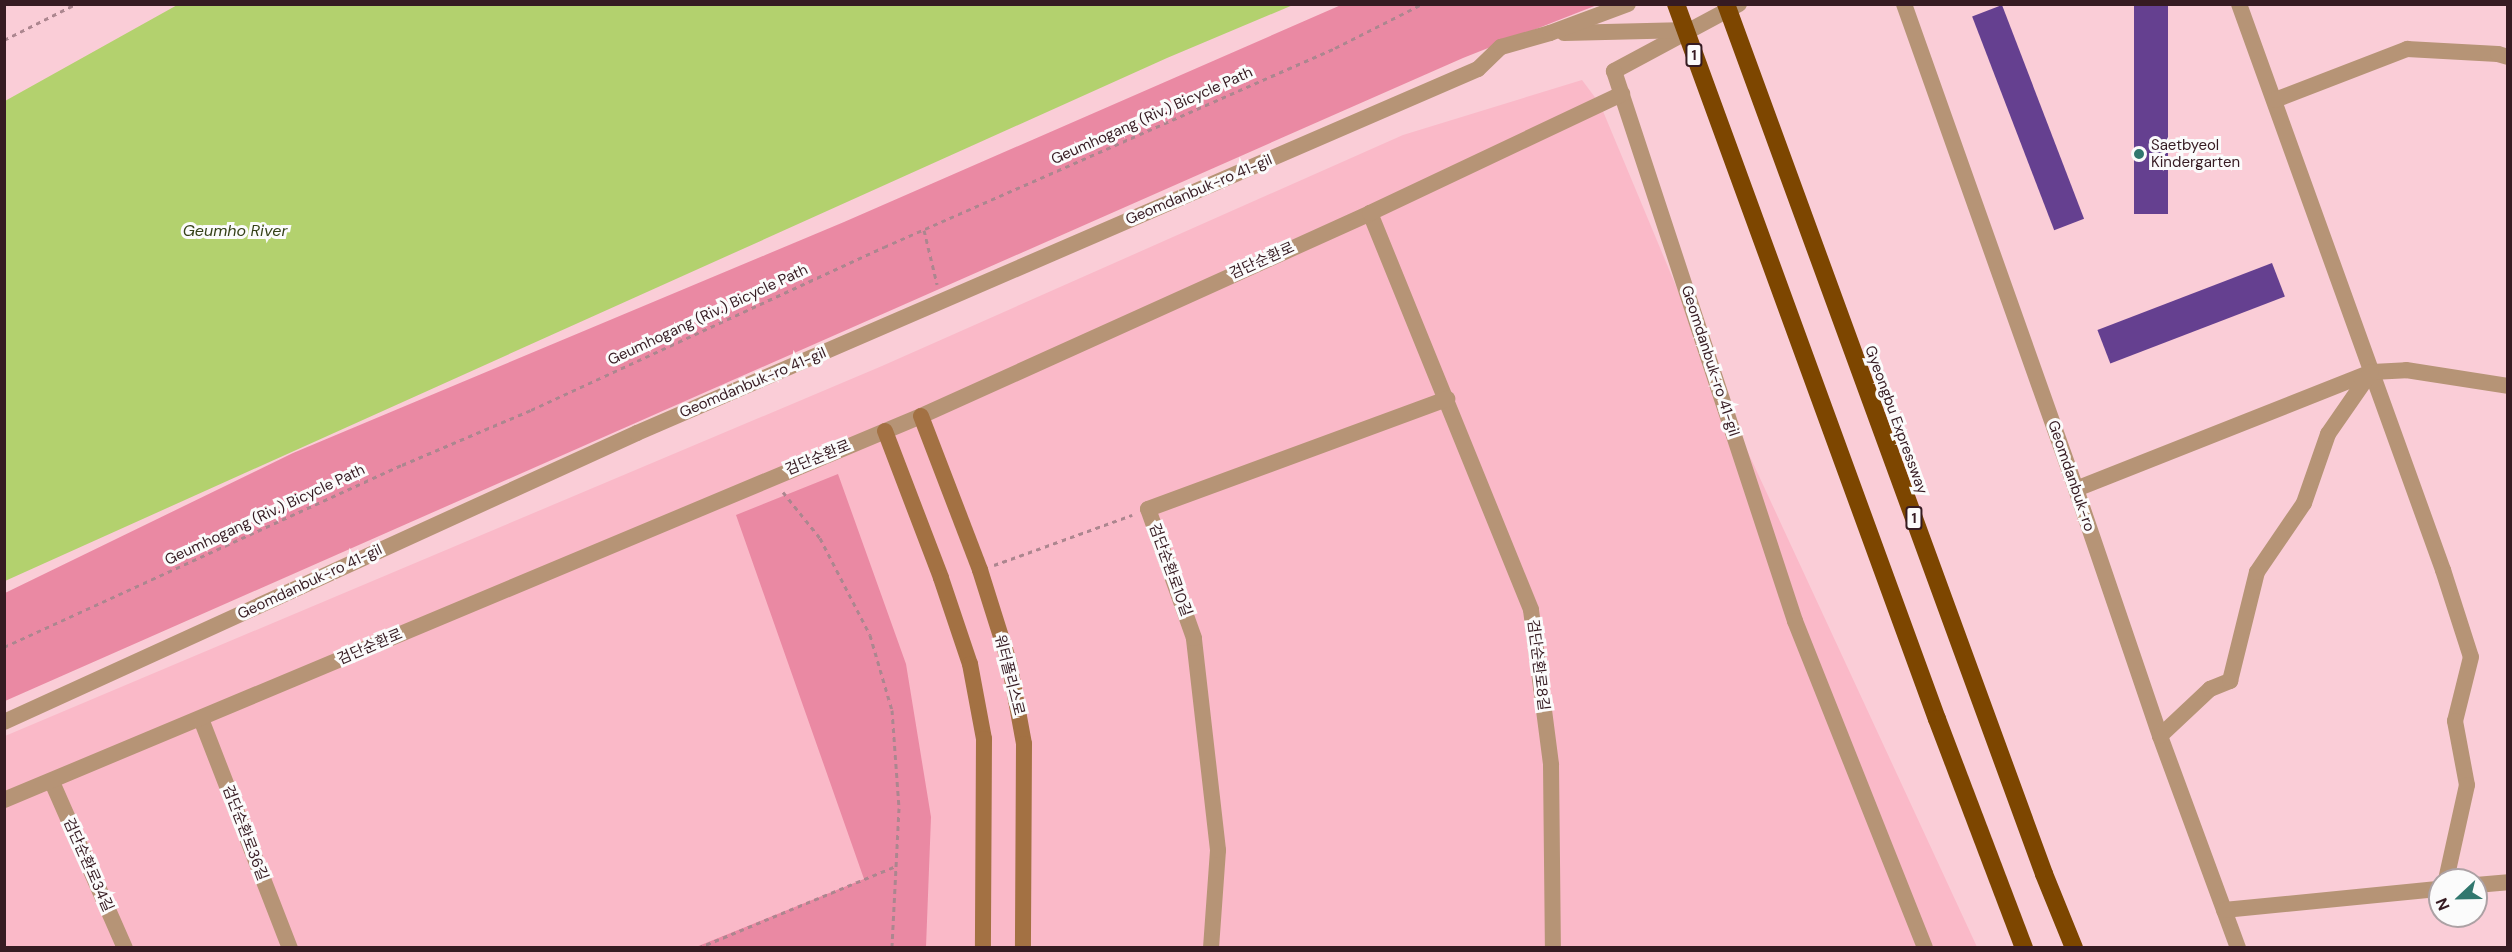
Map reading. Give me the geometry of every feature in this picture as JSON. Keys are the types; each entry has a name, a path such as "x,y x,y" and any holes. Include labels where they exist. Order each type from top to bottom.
{"highway":[{"name":"1","path":"1676,4 1953,762 2024,948"},
{"name":"Gyeongbu Expressway","path":"1726,4 2044,874 2074,948"}],"main road":[{"name":"워터폴리스로","path":"921,416 980,570 1009,662 1024,744 1023,948"},
{"path":"885,431 941,578 970,664 984,739 983,948"}],"street":[{"path":"1550,33 1628,4"},
{"name":"Geomdanbuk-ro 41-gil","path":"1739,4 1614,71 1795,621 1925,947"},
{"name":"Geomdanbuk-ro","path":"1904,4 2076,489 2160,736 2238,948"},
{"path":"2239,4 2372,372 2471,657 2455,721 2467,785 2449,868"},
{"path":"1550,33 1692,30"},
{"name":"Geomdanbuk-ro 41-gil","path":"4,722 637,433 1478,69 1501,47 1550,33"},
{"path":"2275,100 2407,50 2498,54 2508,57"},
{"name":"검단순환로","path":"4,800 52,782 921,416 1370,213 1622,94"},
{"name":"검단순환로8길","path":"1370,213 1531,610 1551,765 1553,948"},
{"path":"2076,489 2372,372 2406,370 2508,386"},
{"path":"2160,736 2210,689 2230,681 2257,572 2304,503 2328,434 2372,372"},
{"name":"검단순환로10길","path":"1211,948 1218,850 1194,638 1148,509 1447,399"},
{"name":"검단순환로36길","path":"201,718 290,948"},
{"name":"검단순환로34길","path":"52,782 125,948"},
{"path":"2488,884 2508,882"},
{"path":"2224,910 2428,890"}],"path":[{"path":"4,40 76,4"},
{"name":"Geumhogang (Riv.) Bicycle Path","path":"4,647 924,230 1335,48 1422,4"},
{"path":"924,230 942,301"},
{"path":"772,477 820,538 870,635 892,711 899,808 892,948"},
{"path":"980,570 1148,509"},
{"path":"698,948 896,866"}],"shaded area":[{"path":"1341,5 1597,5 1463,58 5,701 5,593 293,453 844,222"},
{"path":"1582,80 1600,104 1721,394 1977,947 5,948 5,736 882,366 1403,135"},
{"path":"838,474 906,664 931,817 926,947 696,947 864,879 736,515"}],"water":[{"name":"Geumho River","path":"179,4 1293,5 1167,58 5,581 5,101"}],"building":[{"path":"2134,4 2168,4 2168,214 2134,214"},
{"path":"2002,5 2084,219 2054,230 1972,16"},
{"path":"2272,263 2285,297 2110,364 2097,330"}],"place":[{"name":"Saetbyeol Kindergarten","path":"2139,154"}]}
